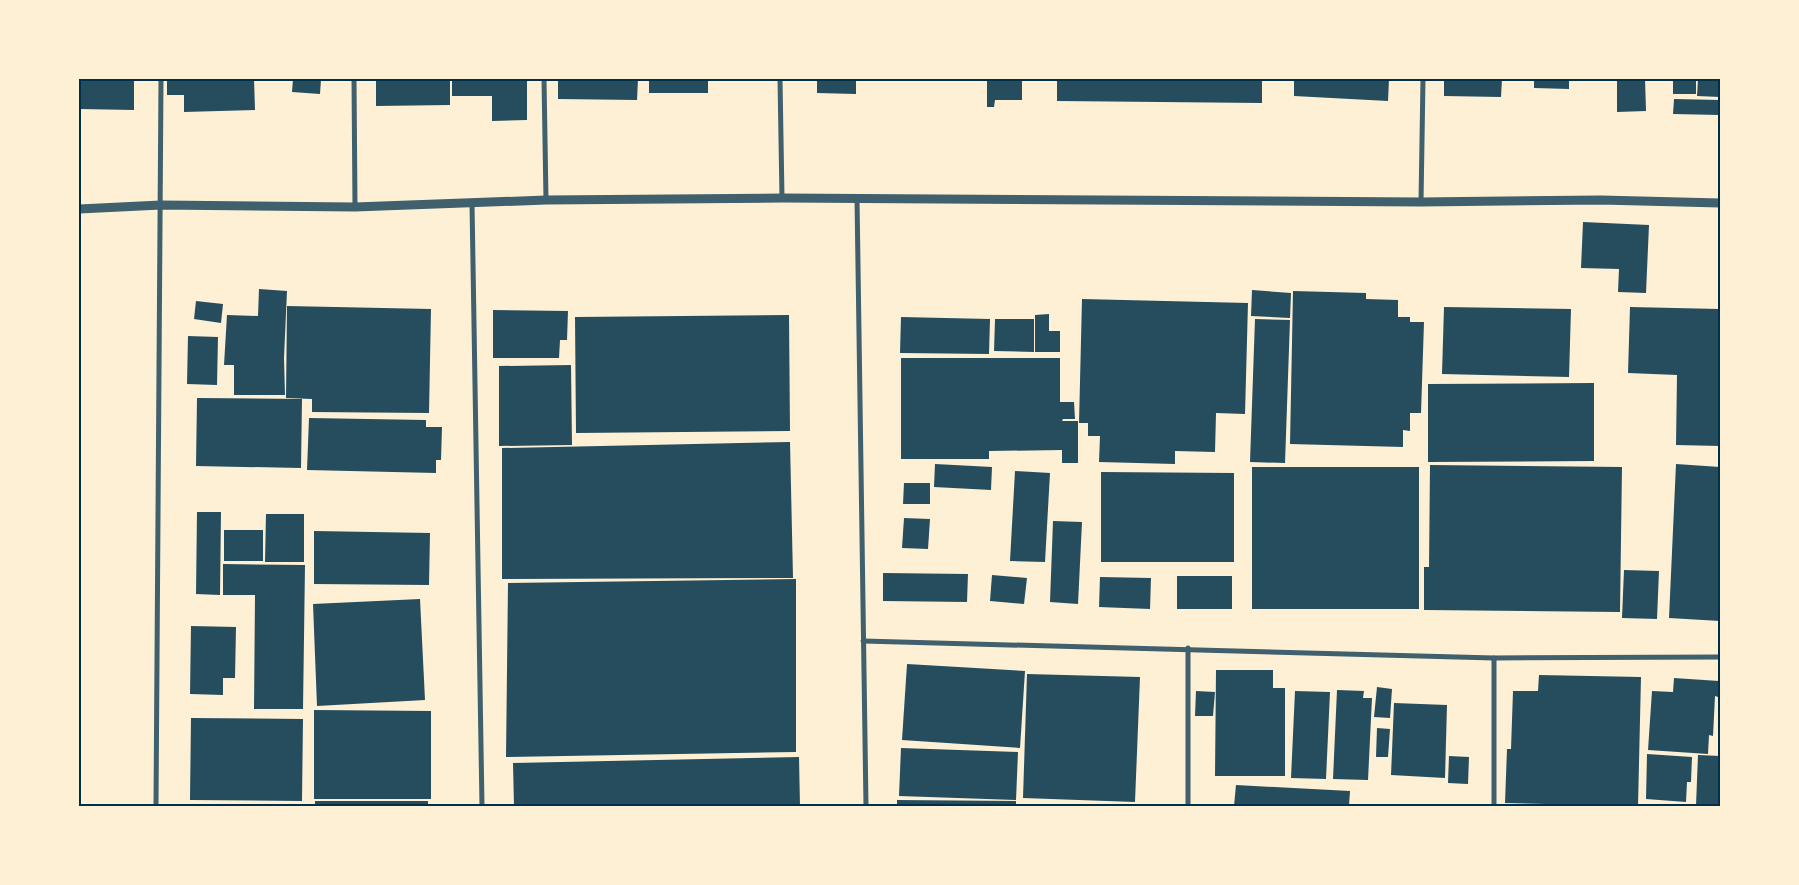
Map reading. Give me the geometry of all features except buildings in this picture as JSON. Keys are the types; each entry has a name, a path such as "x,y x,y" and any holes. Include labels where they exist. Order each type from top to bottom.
{"street":[{"path":"156,806 161,79"},
{"path":"354,79 355,207"},
{"path":"544,79 546,200"},
{"path":"780,79 782,198"},
{"path":"1421,202 1423,79"},
{"path":"79,209 161,205 355,207 546,200 782,198 1421,202 1601,200 1720,203"},
{"path":"856,198 866,806"},
{"path":"472,203 482,806"},
{"path":"862,641 1188,648 1494,658 1720,657"},
{"path":"1188,648 1188,806"},
{"path":"1494,658 1494,806"}]}
